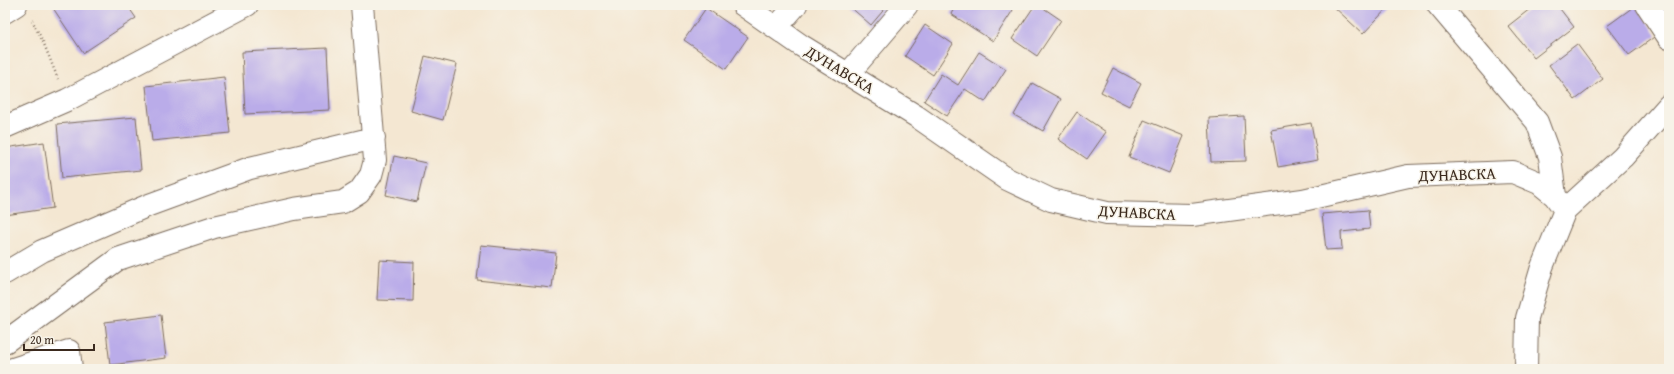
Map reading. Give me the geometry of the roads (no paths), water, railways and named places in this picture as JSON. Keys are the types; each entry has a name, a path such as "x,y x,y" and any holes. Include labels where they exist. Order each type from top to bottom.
{"street":[{"path":"5,127 67,100 247,5"},
{"path":"5,342 118,260 214,227 294,209 343,202 359,192 371,175 375,160 362,5"},
{"name":"ДУНАВСКА","path":"744,5 802,46 849,73 916,116 1007,179 1051,200 1107,213 1192,215 1303,200 1408,176 1513,172 1539,183 1560,203"},
{"path":"776,28 796,5"},
{"path":"849,73 907,5"},
{"path":"1438,5 1537,122 1550,157 1560,203 1527,318 1526,369"},
{"path":"1647,5 1669,38"},
{"path":"5,12 23,12"},
{"path":"1560,203 1623,157 1669,105"},
{"path":"5,273 42,251 149,205 250,168 374,138"},
{"path":"13,369 69,352 71,369"}]}
